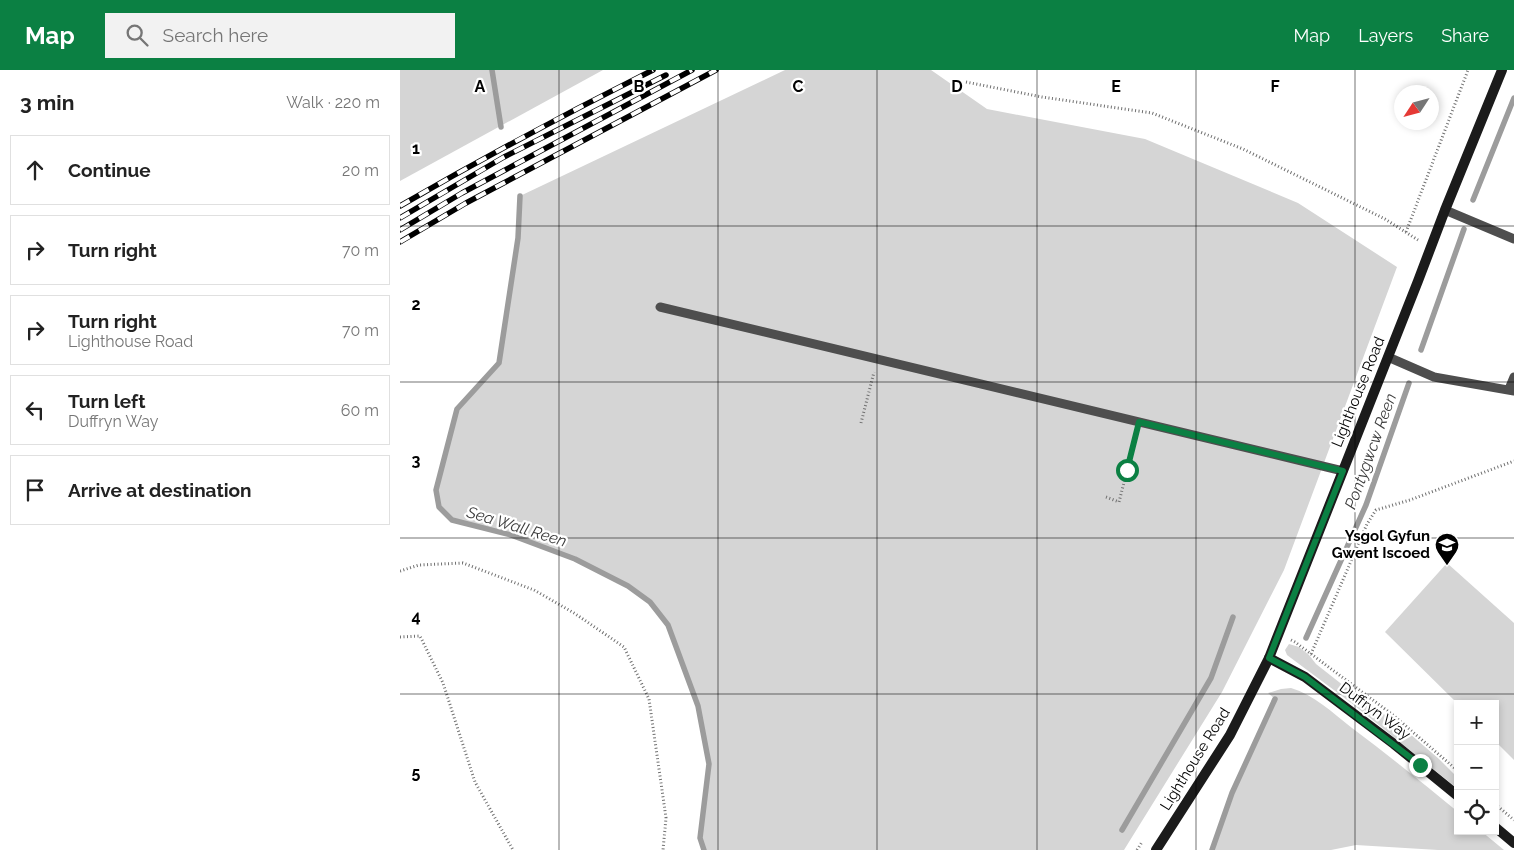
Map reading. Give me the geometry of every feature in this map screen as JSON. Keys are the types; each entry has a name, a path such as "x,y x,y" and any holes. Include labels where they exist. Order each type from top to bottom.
{"main road":[{"name":"Lighthouse Road","path":"1156,850 1230,735 1279,636 1445,210 1502,70"},
{"name":"Duffryn Way","path":"1269,658 1305,677 1394,744 1454,793"},
{"path":"1499,830 1514,843"}],"lane":[{"path":"1445,210 1514,239"},
{"path":"660,307 1343,471"},
{"path":"1388,357 1434,377 1512,390 1514,377"}],"path":[{"path":"966,82 1042,97 1152,113 1243,149 1385,219 1406,232 1468,70"},
{"path":"861,423 877,359"},
{"path":"1106,497 1119,502 1139,422"},
{"path":"1311,654 1367,524 1376,510 1410,500 1514,461"},
{"path":"400,571 419,565 463,563 534,590 574,613 624,647 649,699 666,818 663,850"},
{"path":"400,637 420,636 443,683 475,782 513,850"},
{"path":"1279,636 1295,642 1393,714 1454,767"},
{"path":"1191,765 1222,714"},
{"path":"1499,807 1514,820"},
{"path":"1137,850 1146,835"}],"shaded area":[{"path":"400,70 603,70 400,181"},
{"path":"785,70 931,70 987,109 1145,139 1298,203 1397,267 1284,570 1222,692 1124,850 704,850 700,838 709,764 698,706 668,625 650,602 628,586 575,559 511,535 452,520 439,507 436,490 457,409 499,363 518,238 520,196"},
{"path":"1447,563 1514,623 1514,760 1499,745 1499,700 1454,700 1385,632"},
{"path":"1289,644 1299,647 1316,664 1344,686 1402,727 1454,774 1454,786 1354,705 1287,655 1285,650"},
{"path":"1291,688 1299,691 1323,705 1454,809 1454,835 1486,835 1504,850 1438,850 1356,845 1331,850 1212,850 1232,793 1275,699 1268,693"}],"waterway":[{"name":"Sea Wall Reen","path":"492,70 501,127"},
{"name":"Pontygwcw Reen","path":"1473,200 1514,98"},
{"name":"Sea Wall Reen","path":"520,196 518,238 499,363 457,409 436,490 439,507 452,520 511,535 575,559 628,586 650,602 668,625 698,706 709,764 700,838 704,850"},
{"name":"Pontygwcw Reen","path":"1421,350 1464,229"},
{"name":"Pontygwcw Reen","path":"1306,638 1366,505 1409,383"},
{"path":"1122,830 1211,678 1233,617"},
{"name":"Pontygwcw Reen","path":"1212,850 1232,793 1275,699"}],"railway":[{"path":"400,206 525,136 653,70"},
{"path":"400,230 462,193 692,70"},
{"path":"400,242 466,203 716,70"},
{"path":"400,218 504,157 666,75"}],"place":[{"name":"Ysgol Gyfun Gwent Iscoed","path":"1447,566"}],"route":[{"path":"1127,470 1139,422 1343,471 1269,658 1305,677 1420,765"}]}
